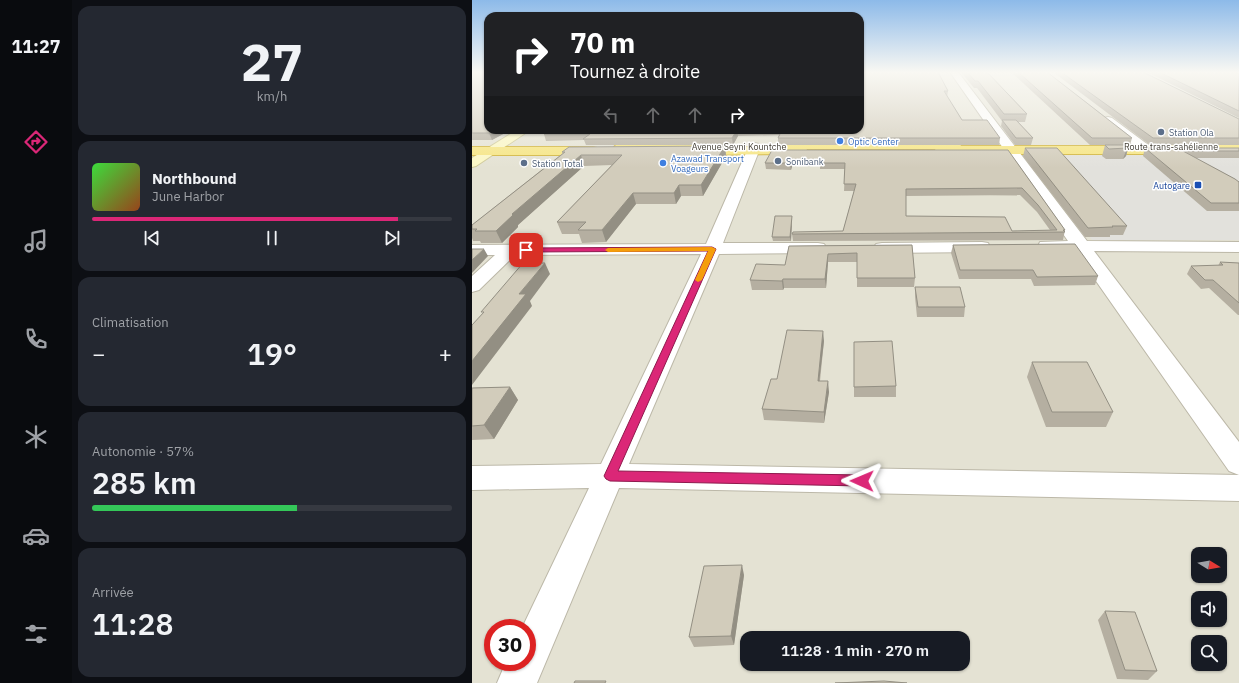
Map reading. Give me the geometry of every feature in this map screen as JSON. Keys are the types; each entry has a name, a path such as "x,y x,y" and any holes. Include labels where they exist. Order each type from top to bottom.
{"highway":[{"name":"Route trans-sahélienne","path":"1012,148 1239,146"},
{"name":"Avenue Seyni Kountche","path":"472,147 494,149 1012,148"},
{"name":"Route trans-sahélienne","path":"1145,148 1239,150"},
{"name":"Avenue Seyni Kountche","path":"472,151 494,149"}],"main road":[{"path":"472,163 518,134"}],"street":[{"path":"978,104 1012,148 1080,246 1239,463"},
{"path":"1100,114 1145,148"},
{"path":"536,641 712,249 754,148"},
{"path":"1033,246 1239,247"},
{"path":"869,248 994,247"},
{"path":"472,250 838,248"},
{"path":"472,286 510,250"},
{"path":"472,478 610,476 1239,488"},
{"path":"516,683 522,671"}],"shaded area":[{"path":"472,104 481,104 484,116 484,134 864,134 864,104 1239,104 1239,683 472,683"},
{"path":"1239,155 1239,240 1092,240 1027,156"}],"building":[{"path":"472,104 484,104 484,133 472,133"},
{"path":"864,104 952,104 962,120 987,120 1000,138 778,138 780,134 864,134"},
{"path":"996,104 1017,104 1027,114 1004,114"},
{"path":"1054,104 1088,104 1132,138 1092,138"},
{"path":"1105,104 1208,104 1239,119 1239,138 1153,138"},
{"path":"1224,104 1239,104 1239,111"},
{"path":"1002,120 1016,120 1033,138 1016,138"},
{"path":"590,134 734,134 732,138 583,139"},
{"path":"1105,145 1129,145 1127,148 1109,149"},
{"path":"725,146 701,185 679,185 674,193 633,193 602,230 578,230 586,222 557,222 622,155 581,155 512,214 513,215 496,231 475,231 477,229 472,229 472,225 565,152 562,152 569,147"},
{"path":"1025,148 1057,148 1127,226 1088,228"},
{"path":"1145,148 1239,148 1239,151 1183,151 1239,182 1239,203 1211,203"},
{"path":"772,150 1008,150 1065,232 792,234 793,232 843,231 856,184 844,184 845,163 820,163 820,160 792,160 790,163 765,163","holes":["1022,188 1038,205 1057,230 1012,231 1005,217 906,216 906,189"]},
{"path":"775,216 792,216 790,237 772,237"},
{"path":"1075,244 1098,276 1037,277 1033,270 960,270 953,245"},
{"path":"912,245 915,278 857,278 857,253 828,254 825,279 783,279 782,281 750,280 756,264 785,265 789,246"},
{"path":"472,249 484,249 472,260"},
{"path":"1220,262 1239,263 1239,303 1213,280 1205,280 1191,266 1223,265"},
{"path":"523,263 545,263 519,294 526,294 472,361 472,325 484,312 481,312"},
{"path":"915,287 960,287 965,307 918,307"},
{"path":"787,330 823,331 818,381 828,381 824,412 762,409 771,379 777,379"},
{"path":"892,341 896,386 854,387 854,342"},
{"path":"1032,362 1087,362 1113,412 1052,412"},
{"path":"510,387 484,425 472,426 472,388"},
{"path":"742,565 731,636 689,637 704,566"},
{"path":"1105,611 1135,612 1157,671 1125,670"},
{"path":"575,681 606,681 605,683 574,683"},
{"path":"884,681 907,683 835,683"}],"slow traffic":[{"path":"608,250 712,249 698,280"}],"place":[{"name":"Station Ola","path":"1161,132"},
{"name":"Optic Center","path":"840,141"},
{"name":"Sonibank","path":"778,161"},
{"name":"Station Total","path":"524,163"},
{"name":"Azawad Transport Voageurs","path":"663,163"},
{"name":"Autogare","path":"1198,185"}],"route":[{"path":"526,250 712,249 610,476 862,481"}]}
